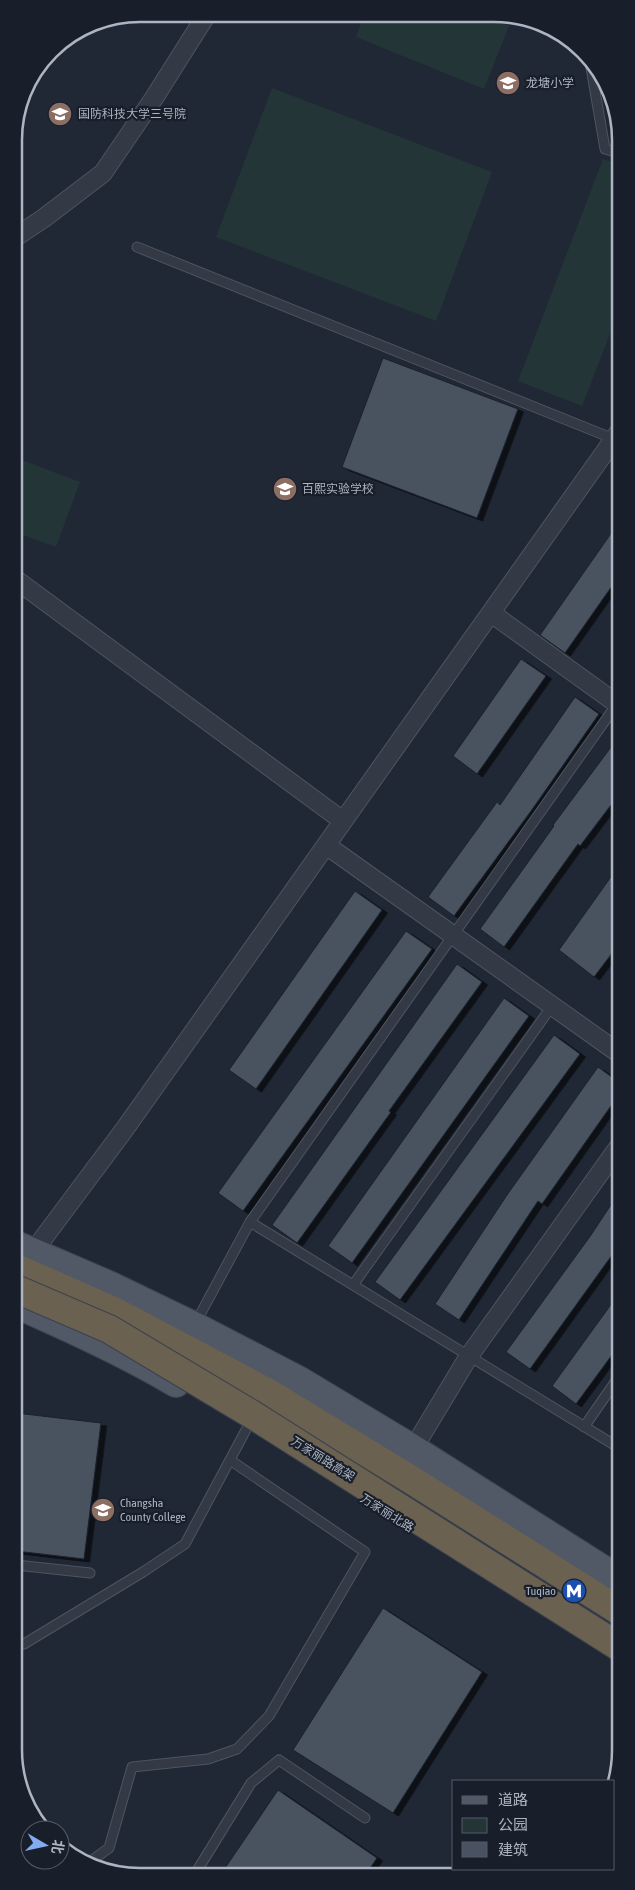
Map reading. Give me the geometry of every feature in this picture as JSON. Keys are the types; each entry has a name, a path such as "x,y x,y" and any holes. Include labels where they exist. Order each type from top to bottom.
{"highway":[{"path":"22,1256 116,1312 267,1392 410,1479 612,1606"},
{"name":"万家丽路高架","path":"22,1292 117,1334 270,1426 612,1642"}],"main road":[{"path":"22,1256 194,1326 300,1381 413,1449 612,1575"},
{"name":"万家丽北路","path":"22,1307 156,1372 248,1426 612,1657"}],"street":[{"path":"23,232 102,173 154,98 202,22"},
{"path":"22,1253 124,1130 612,443"},
{"path":"23,585 343,821"},
{"path":"491,613 612,699"},
{"path":"326,845 612,1048"},
{"path":"413,1449 469,1356 612,1156"}],"lane":[{"path":"592,75 605,149 612,151"},
{"path":"137,247 612,434"},
{"path":"194,1326 250,1222 612,714"},
{"path":"353,1285 552,1006"},
{"path":"250,1222 612,1444"},
{"path":"584,1427 612,1387"},
{"path":"22,1644 185,1544 248,1426"},
{"path":"95,1858 110,1848 132,1767 208,1759 237,1749 270,1716 365,1552 230,1460"},
{"path":"22,1566 90,1573"},
{"path":"199,1868 251,1783 278,1760 365,1818"}],"green space":[{"path":"361,22 494,22 510,24 484,89 356,37"},
{"path":"272,88 492,172 436,321 216,237"},
{"path":"603,159 612,162 612,329 582,406 518,381"},
{"path":"23,460 80,482 56,547 23,535"}],"building":[{"path":"383,358 518,409 477,518 342,467"},
{"path":"612,532 612,586 565,653 540,635"},
{"path":"521,659 546,676 477,774 453,756"},
{"path":"575,697 599,714 454,916 428,897 497,802 500,805"},
{"path":"612,746 612,804 580,846 578,844 504,947 480,929 553,825"},
{"path":"612,875 612,952 610,956 594,977 559,950"},
{"path":"355,891 382,910 256,1089 229,1070"},
{"path":"406,931 432,949 243,1211 218,1193"},
{"path":"457,964 482,982 297,1243 272,1225"},
{"path":"504,998 529,1016 352,1263 328,1246"},
{"path":"554,1035 580,1054 400,1300 375,1282"},
{"path":"598,1067 612,1077 612,1104 542,1204 538,1201 459,1320 435,1304 507,1195"},
{"path":"612,1203 612,1255 530,1369 506,1352"},
{"path":"612,1303 612,1355 576,1404 552,1386"},
{"path":"22,1414 101,1423 84,1559 22,1552"},
{"path":"383,1608 482,1672 393,1813 293,1750"},
{"path":"278,1790 377,1858 370,1868 225,1868"}],"place":[{"name":"龙塘小学","path":"508,83"},
{"name":"国防科技大学三号院","path":"60,114"},
{"name":"百熙实验学校","path":"285,489"},
{"name":"Changsha County College","path":"103,1510"},
{"name":"Tuqiao","path":"574,1591"}]}
